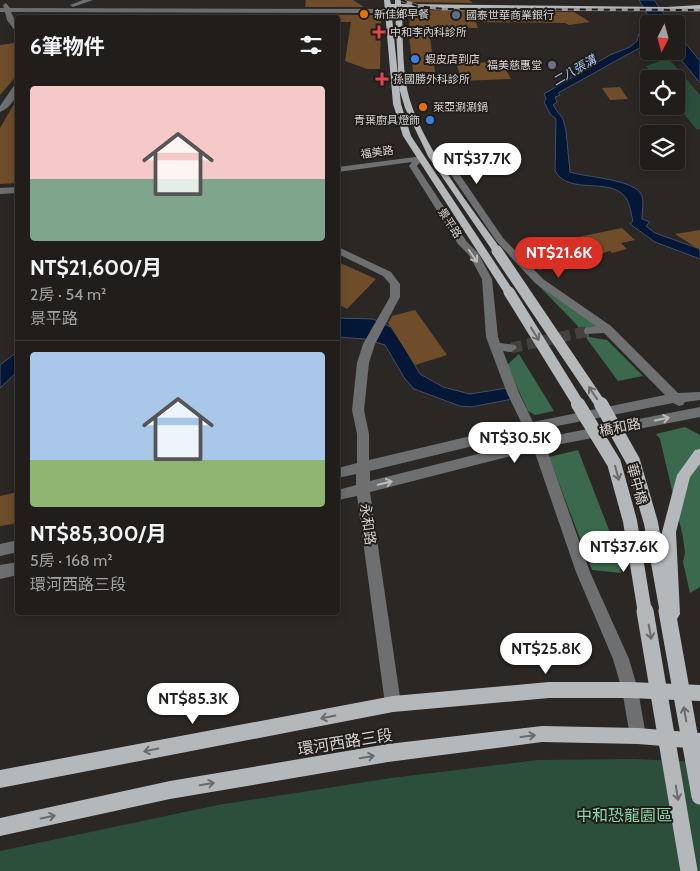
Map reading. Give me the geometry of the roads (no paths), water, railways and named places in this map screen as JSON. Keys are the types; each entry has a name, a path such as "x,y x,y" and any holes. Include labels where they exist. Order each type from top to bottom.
{"main road":[{"path":"387,6 700,12"},
{"name":"景平路","path":"387,6 396,109 430,162"},
{"name":"景平路","path":"399,6 404,97 430,162"},
{"path":"666,10 700,7"},
{"name":"華中橋","path":"430,162 612,421 633,461 651,524 700,796"},
{"name":"華中橋","path":"430,162 614,463 630,521 690,871"},
{"path":"673,648 669,532 684,475 700,454"},
{"name":"環河西路三段","path":"0,779 393,704 549,690 630,690 700,693"},
{"name":"環河西路三段","path":"0,828 170,790 388,753 542,734 638,736 700,741"}],"street":[{"path":"64,15 72,5 90,0"},
{"path":"0,10 5,7 72,5 387,6"},
{"path":"5,7 15,28"},
{"path":"0,110 15,90"},
{"name":"福美路","path":"340,169 430,162"},
{"name":"景平路","path":"638,736 630,690 621,659 583,572 538,444 513,393 492,337 487,279 472,253 463,244 413,166 430,162 448,164 500,240 539,281 607,329 675,398 694,413"},
{"path":"0,191 15,190"},
{"name":"永和路","path":"340,251 387,274 395,284 395,297 369,344 359,386 358,410 363,434 363,488 393,704"},
{"path":"589,331 607,329"},
{"path":"496,346 511,348"},
{"name":"橋和路","path":"340,473 530,427 675,398 700,396"},
{"name":"橋和路","path":"340,494 538,444 694,413"},
{"path":"0,550 15,547"},
{"path":"0,572 15,569"}],"water":[{"path":"639,0 654,0 665,15 648,15"},
{"path":"640,33 640,48 558,93 560,95 555,97 557,102 553,105 563,119 566,131 570,172 620,182 638,190 643,198 642,219 650,222 646,226 655,233 700,249 700,259 655,242 630,224 633,221 628,203 626,198 619,192 601,186 570,183 561,178 555,171 556,119 550,114 544,102 546,99 544,94 610,55 630,47 637,41"},
{"path":"685,43 700,61 700,83 681,60 685,60"},
{"path":"340,318 373,319 393,328 420,374 443,387 470,394 507,388 513,399 471,407 460,406 414,389 405,379 385,345 365,339 340,337"},
{"path":"15,354 15,374 0,388 0,365"}],"tunnel":[{"path":"511,348 589,331"}],"railway":[{"path":"401,0 418,6 443,9 700,10"}],"place":[{"name":"新佳鄉早餐","path":"364,14"},
{"name":"國泰世華商業銀行","path":"456,15"},
{"name":"中和李內科診所","path":"379,32"},
{"name":"蝦皮店到店","path":"415,59"},
{"name":"福美慈惠堂","path":"552,65"},
{"name":"孫國勝外科診所","path":"382,79"},
{"name":"萊亞涮涮鍋","path":"423,107"},
{"name":"青葉廚具燈飾","path":"430,120"}],"water label":[{"name":"二八張溝","path":"574,70"}],"park label":[{"name":"中和恐龍園區","path":"624,815"}]}
